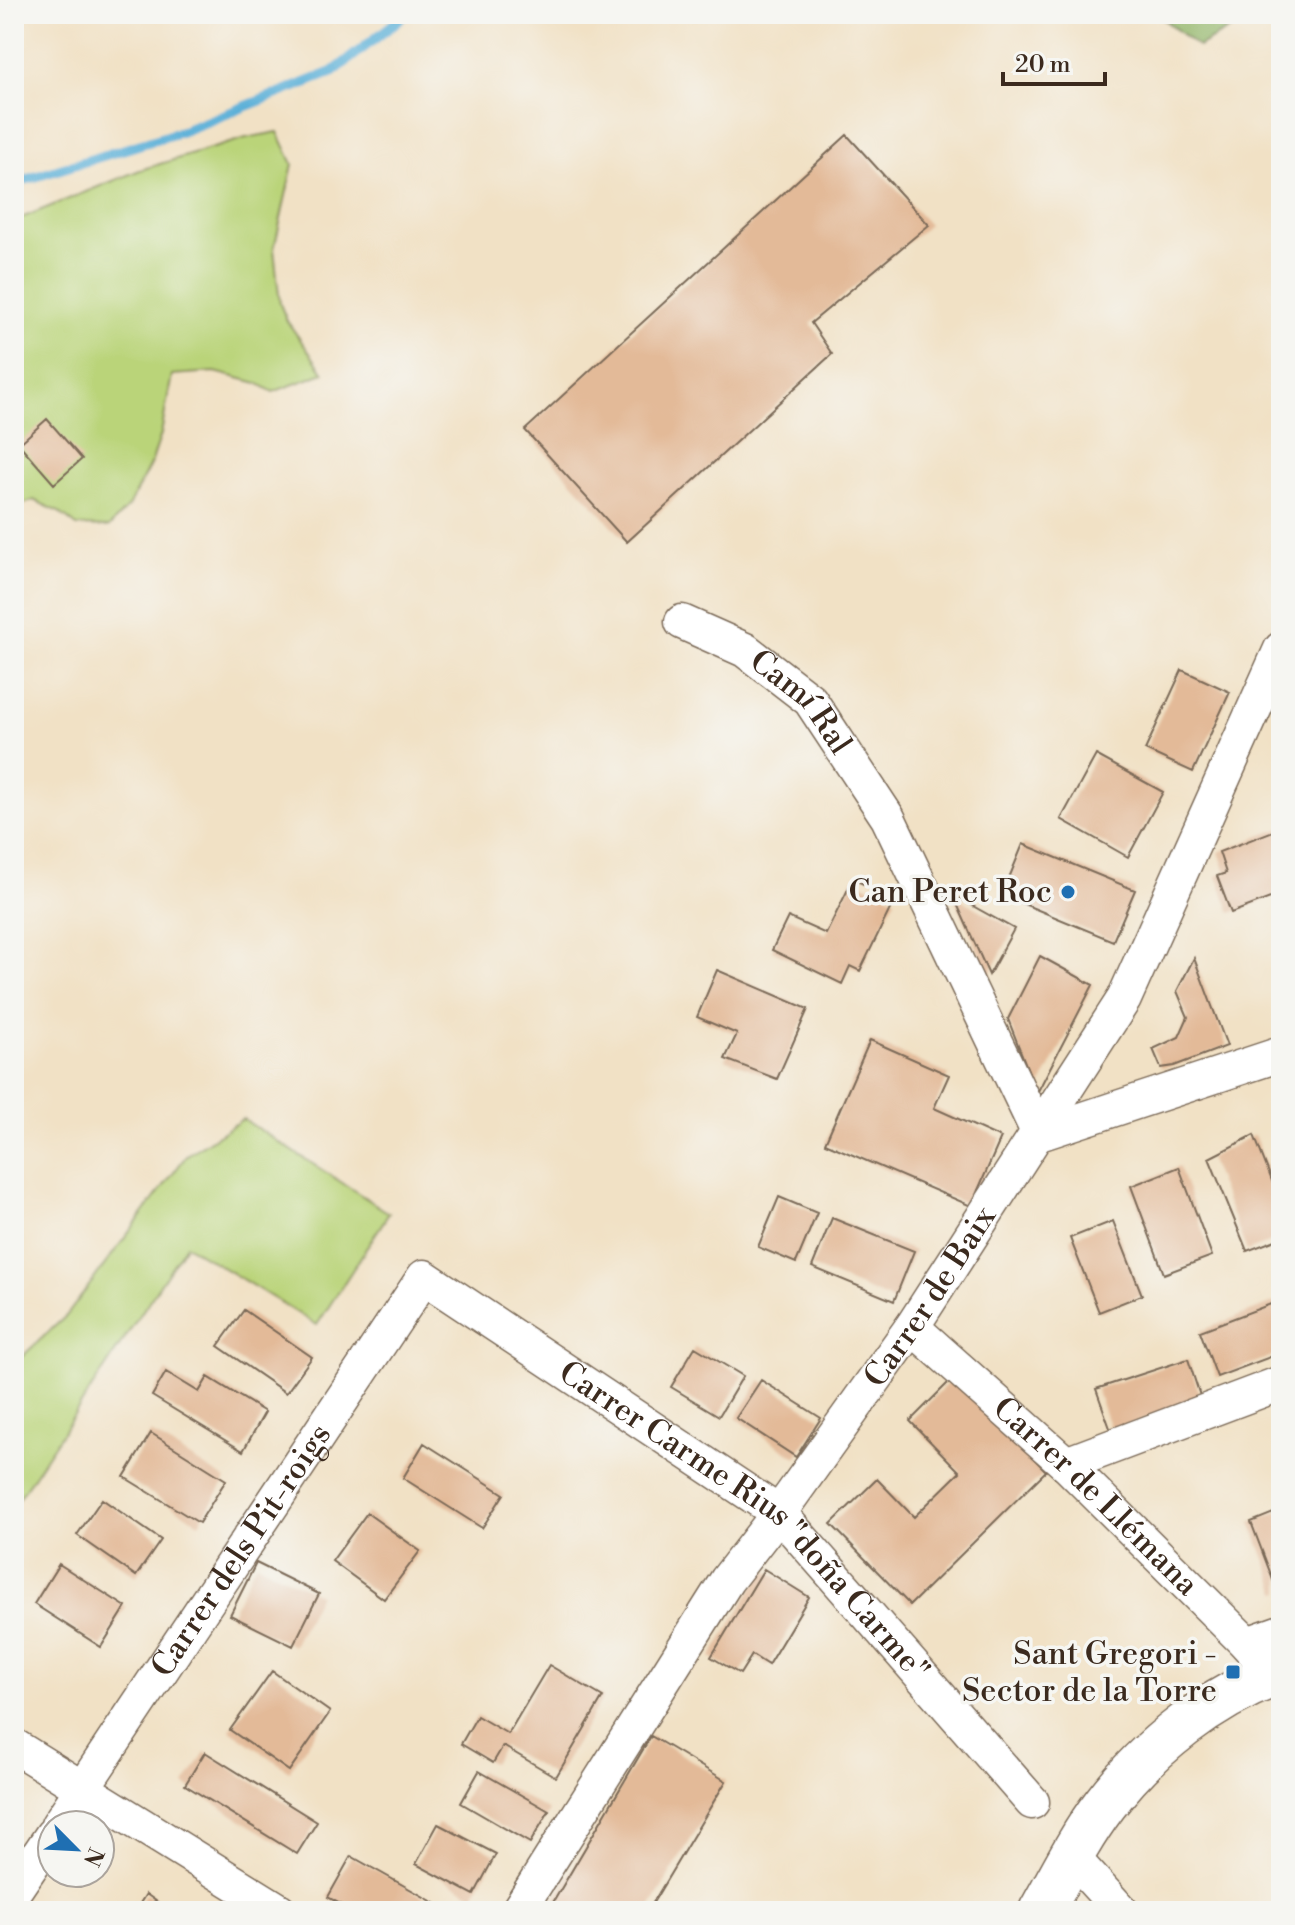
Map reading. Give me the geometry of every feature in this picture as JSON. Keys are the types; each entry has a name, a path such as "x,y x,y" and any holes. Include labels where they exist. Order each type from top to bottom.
{"main road":[{"path":"1041,1911 1104,1805 1133,1771 1163,1741 1267,1664"}],"street":[{"name":"Camí Ral","path":"682,622 745,650 810,700 888,818 1039,1134"},
{"name":"Carrer de Baix","path":"518,1911 727,1580 779,1513 912,1327 1124,999 1281,649"},
{"path":"1039,1134 1281,1054"},
{"name":"Carrer Carme Rius \"doña Carme\"","path":"424,1277 779,1513 1032,1802"},
{"name":"Carrer dels Pit-roigs","path":"69,1809 424,1277"},
{"name":"Carrer de Llémana","path":"912,1327 1066,1464 1267,1664"},
{"path":"1066,1464 1281,1383"},
{"path":"1267,1664 1281,1632"},
{"path":"14,1746 280,1911"},
{"path":"1071,1856 1121,1911"},
{"path":"14,1891 36,1859"}],"green space":[{"path":"1157,14 1256,14 1198,47"},
{"path":"278,132 293,164 274,249 280,304 287,321 324,373 273,392 257,383 215,372 172,375 161,434 152,461 128,507 109,527 77,526 59,512 34,500 14,508 14,221 140,170 246,138"},
{"path":"243,1119 389,1213 317,1325 186,1245 14,1506 14,1364 67,1315 187,1155"}],"building":[{"path":"847,135 929,225 811,323 832,354 627,542 525,430"},
{"path":"47,419 82,459 54,484 19,444"},
{"path":"1182,670 1230,692 1193,772 1145,750"},
{"path":"1096,755 1163,792 1128,857 1061,819"},
{"path":"1281,828 1281,894 1231,913 1217,876 1226,873 1219,852"},
{"name":"Can Peret Roc","path":"1023,844 1135,890 1113,941 1002,895"},
{"path":"853,879 895,899 860,971 850,966 842,984 772,950 788,917 826,934"},
{"path":"953,895 1014,929 989,975"},
{"path":"1040,956 1093,985 1037,1093 1008,1019"},
{"path":"1194,958 1227,1046 1161,1068 1153,1049 1179,1037 1188,1017 1177,991"},
{"path":"717,970 808,1009 777,1079 725,1059 737,1034 697,1017"},
{"path":"870,1040 949,1075 934,1108 1001,1138 971,1206 825,1143"},
{"path":"1254,1135 1281,1204 1281,1238 1247,1251 1209,1158"},
{"path":"1179,1167 1212,1256 1164,1274 1131,1186"},
{"path":"779,1197 817,1213 796,1263 758,1247"},
{"path":"832,1218 914,1251 894,1301 812,1267"},
{"path":"1113,1221 1142,1295 1099,1312 1070,1238"},
{"path":"1276,1302 1281,1316 1281,1353 1217,1377 1200,1331"},
{"path":"244,1310 312,1357 286,1393 218,1346"},
{"path":"695,1347 743,1376 719,1416 671,1387"},
{"path":"1188,1359 1201,1399 1111,1431 1096,1389"},
{"path":"166,1372 199,1392 208,1377 265,1412 243,1451 152,1396"},
{"path":"954,1377 1046,1471 910,1605 831,1524 877,1479 914,1517 960,1472 910,1421"},
{"path":"761,1380 821,1418 796,1457 736,1418"},
{"path":"151,1433 226,1480 199,1523 124,1477"},
{"path":"424,1443 504,1494 482,1528 403,1478"},
{"path":"102,1499 161,1540 136,1576 77,1535"},
{"path":"1281,1510 1281,1592 1278,1593 1251,1522"},
{"path":"367,1513 420,1551 384,1599 332,1561"},
{"path":"256,1563 319,1594 293,1646 230,1615"},
{"path":"59,1564 126,1607 101,1647 34,1604"},
{"path":"764,1569 809,1597 768,1665 752,1655 740,1674 711,1657"},
{"path":"549,1665 603,1697 556,1777 503,1746 493,1763 461,1744 477,1716 508,1734"},
{"path":"272,1671 330,1712 289,1771 230,1730"},
{"path":"651,1736 726,1781 648,1911 548,1911"},
{"path":"205,1752 317,1822 297,1854 185,1785"},
{"path":"479,1771 549,1811 530,1843 461,1803"},
{"path":"438,1824 496,1854 474,1895 416,1864"},
{"path":"351,1856 449,1911 353,1911 328,1897"},
{"path":"146,1894 170,1911 135,1911"}],"waterway":[{"path":"14,181 180,132 333,72 406,14"}],"place":[{"name":"Can Peret Roc","path":"1068,892"},
{"name":"Sant Gregori - Sector de la Torre","path":"1233,1672"}]}
